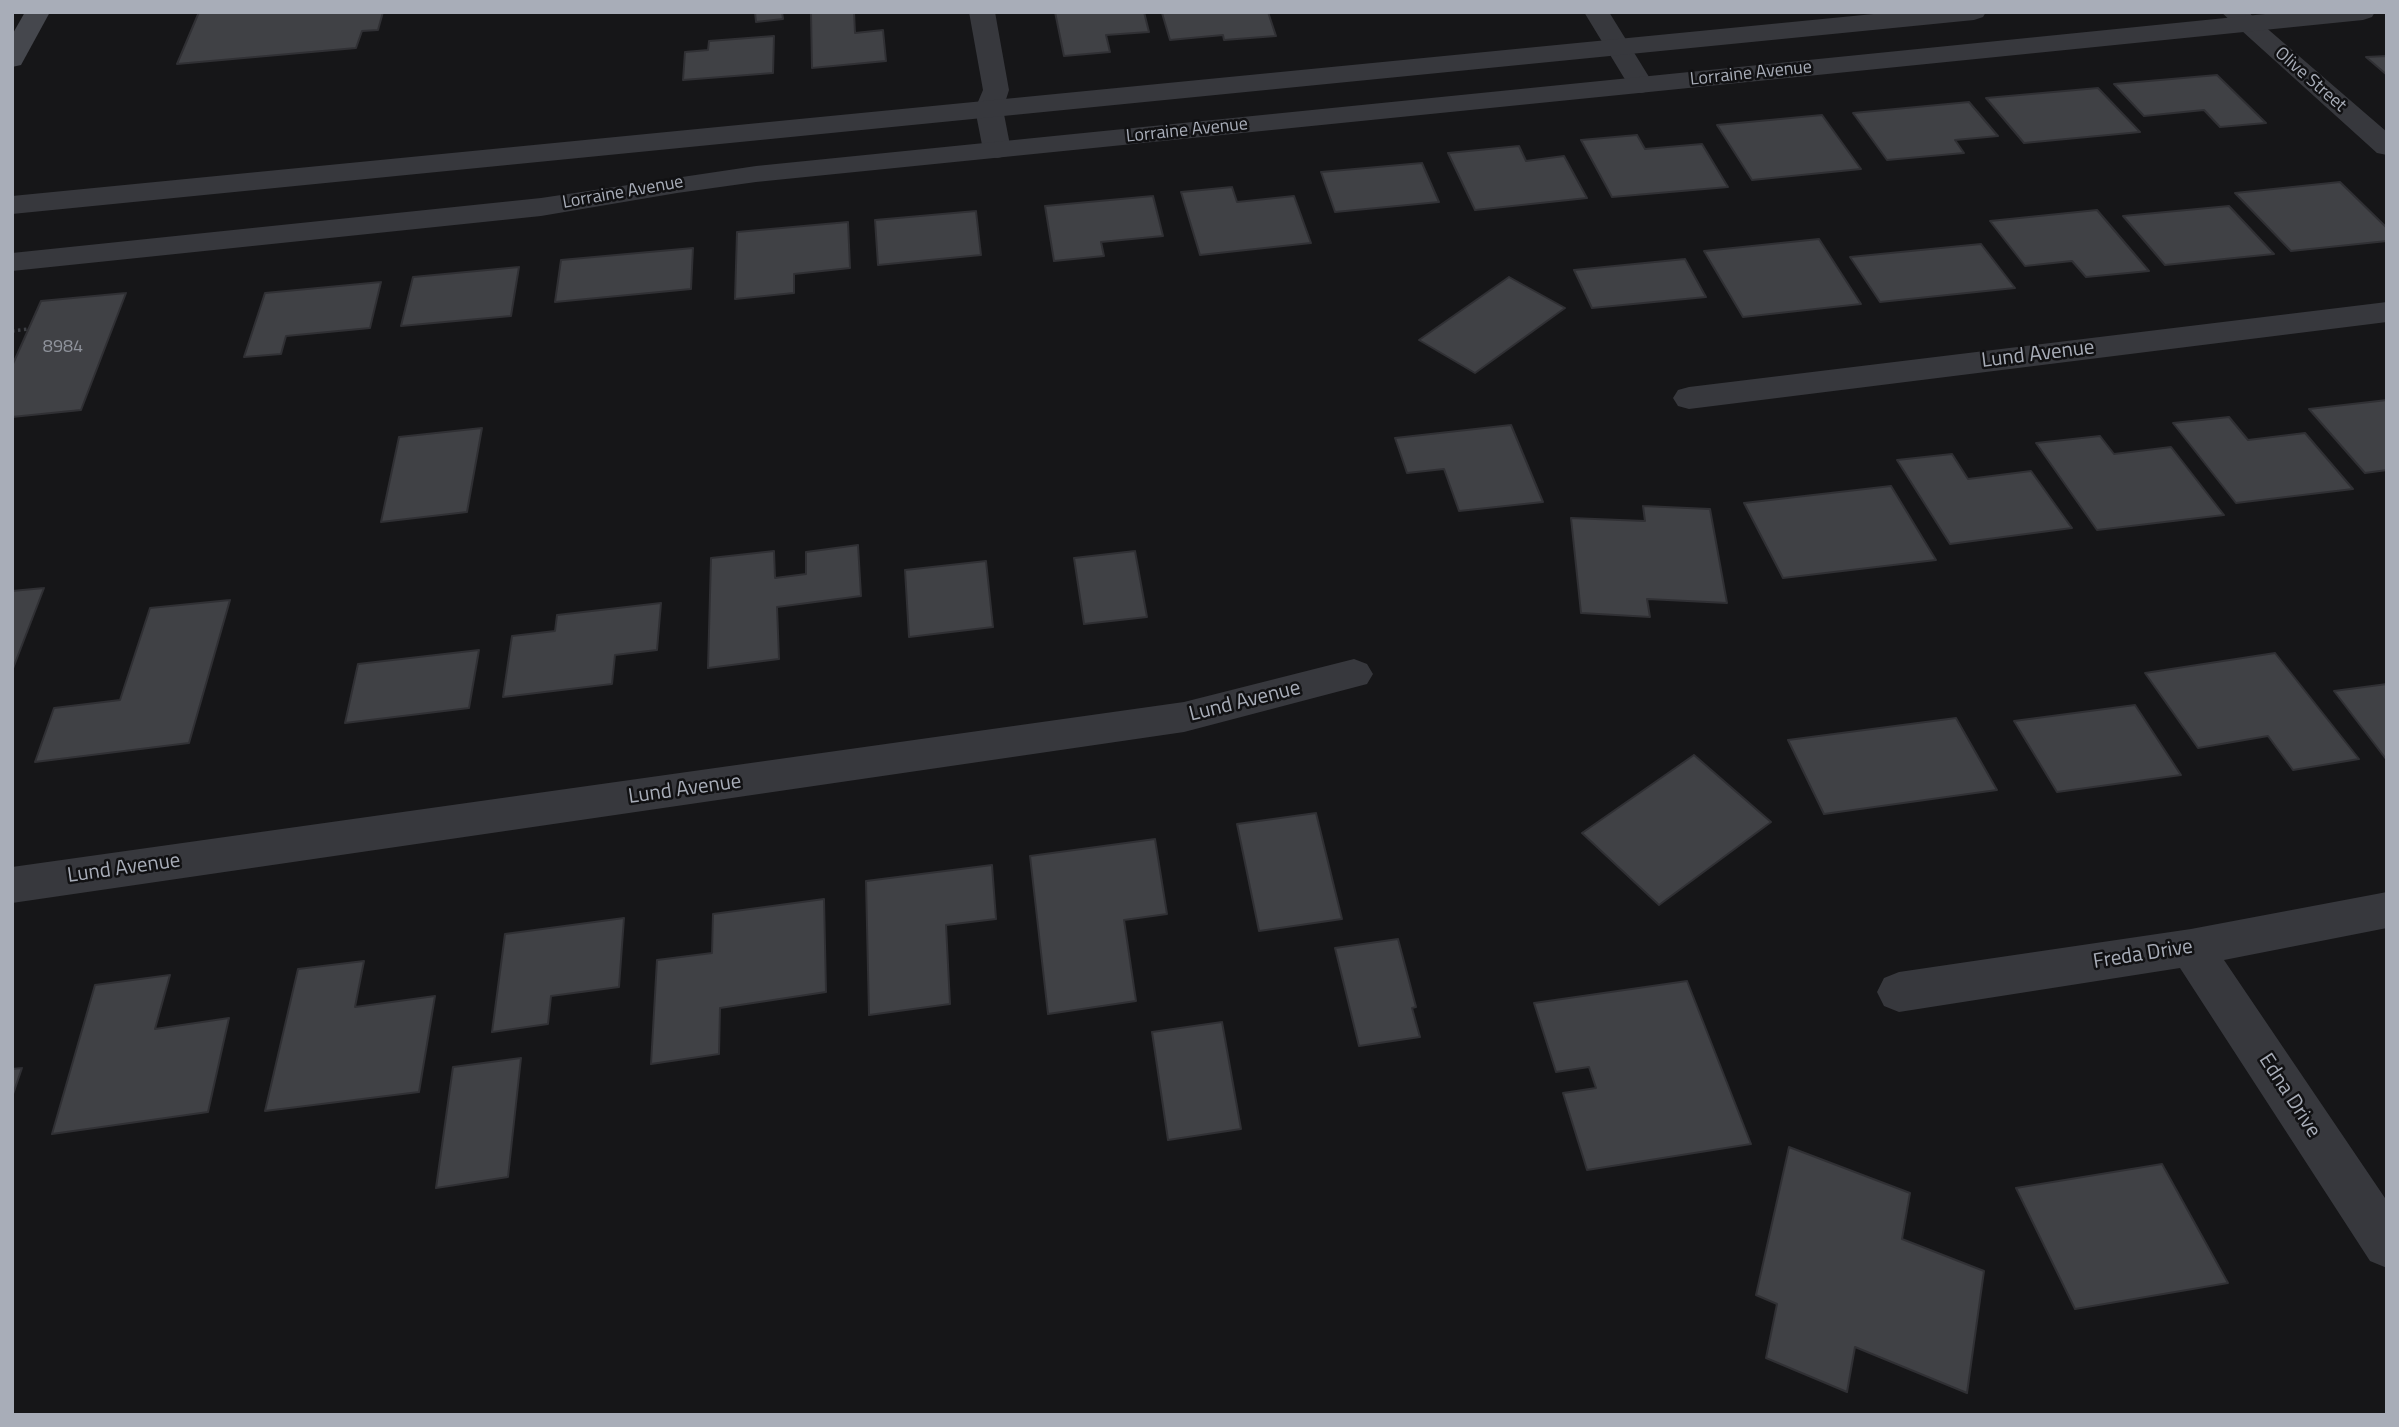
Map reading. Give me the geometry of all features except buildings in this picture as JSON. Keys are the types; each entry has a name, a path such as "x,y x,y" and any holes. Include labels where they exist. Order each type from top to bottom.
{"main road":[{"path":"12,59 38,12"}],"street":[{"path":"982,12 996,90 989,109 997,150"},
{"path":"1596,12 1641,85"},
{"name":"Lorraine Avenue","path":"12,205 1974,12"},
{"name":"Lorraine Avenue","path":"12,262 469,215 584,201 706,179 1641,85 2240,18 2363,12"},
{"name":"Olive Street","path":"2240,18 2387,147"},
{"path":"469,215 462,202 460,190 466,175 479,160"},
{"name":"Lund Avenue","path":"1689,398 2387,312"},
{"name":"Lund Avenue","path":"12,885 1184,717 1354,674"},
{"name":"Freda Drive","path":"1899,992 2191,947 2387,910"},
{"name":"Edna Drive","path":"2191,947 2387,1244"}],"path":[{"path":"12,331 29,329"}]}
